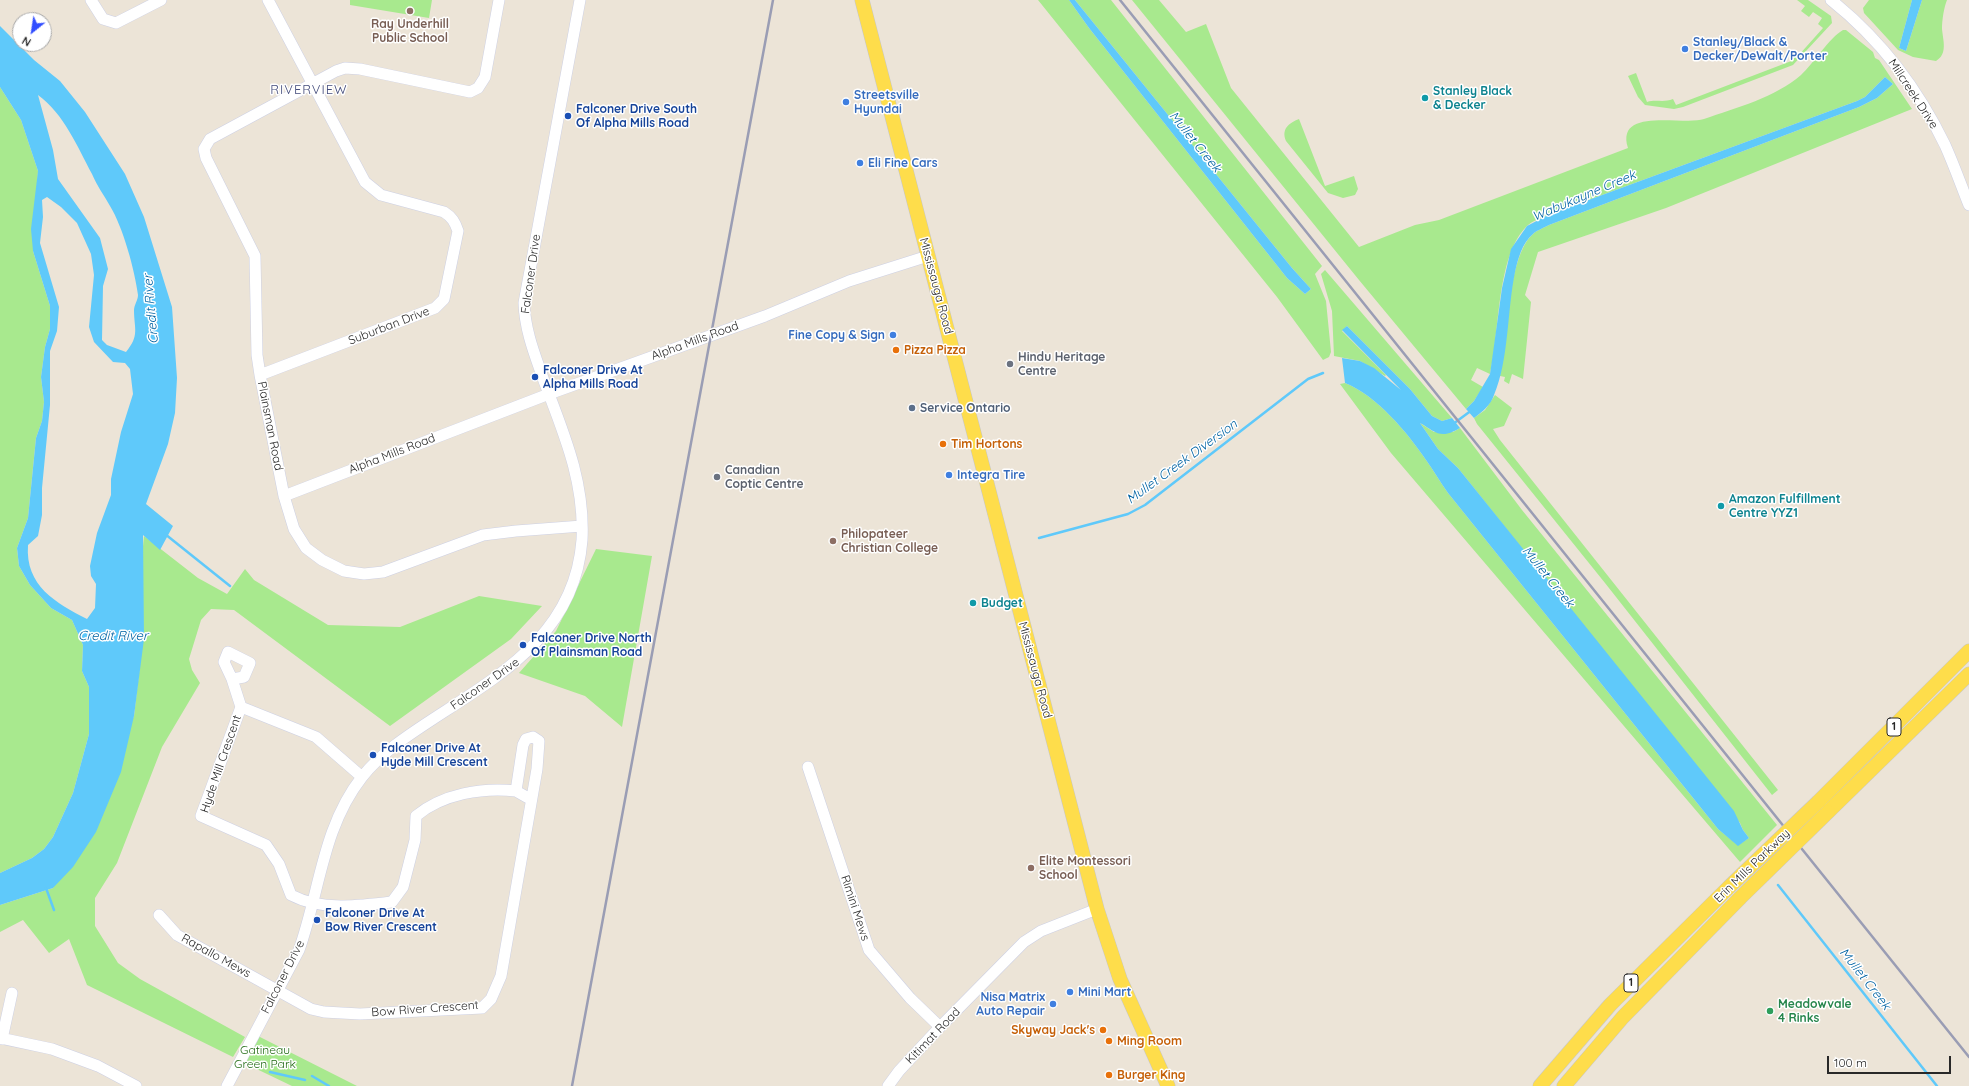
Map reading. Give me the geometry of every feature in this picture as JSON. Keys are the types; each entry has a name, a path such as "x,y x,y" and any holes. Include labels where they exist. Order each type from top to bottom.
{"main road":[{"name":"Mississauga Road","path":"862,0 1097,909 1123,987 1168,1086"},
{"name":"Erin Mills Parkway","path":"1564,1086 1623,1017 1740,898 1969,651"},
{"name":"Erin Mills Parkway","path":"1540,1086 1610,1005 1730,887 1823,807 1969,674"}],"street":[{"path":"91,0 101,17 113,23 121,22 161,0"},
{"name":"Suburban Drive","path":"260,375 435,308 444,300 458,231 455,222 444,212 381,195 365,182 268,0"},
{"path":"312,82 345,68 360,69 470,92 478,88 485,77 499,0"},
{"name":"Falconer Drive","path":"227,1086 299,950 331,832 346,800 362,777 388,750 492,681 530,650 547,630 568,593 575,575 581,548 582,526 581,494 578,478 526,330 524,303 580,0"},
{"name":"Millcreek Drive","path":"1831,0 1868,33 1898,68 1917,96 1945,146 1969,205"},
{"name":"Plainsman Road","path":"312,82 210,139 204,148 206,158 255,256 257,356 284,496 294,530 306,548 322,560 344,571 364,574 383,572 483,535 582,526"},
{"name":"Alpha Mills Road","path":"284,496 549,394 765,316 849,282 928,256"},
{"name":"Hyde Mill Crescent","path":"232,679 241,707 201,816 266,846 279,864 291,895 312,902"},
{"name":"Hyde Mill Crescent","path":"241,707 316,737 362,777"},
{"name":"Bow River Crescent","path":"278,990 311,1009 324,1012 360,1014 482,1008 491,999 501,976 539,749 539,741 532,737 526,739 523,745 516,791"},
{"name":"Rimini Mews","path":"808,767 869,950 910,998 940,1026"},
{"path":"312,902 331,906 353,906 392,902 403,887 415,840 416,816 426,807 457,796 496,789 516,791 530,799"},
{"name":"Kitimat Road","path":"888,1086 899,1071 940,1026 1024,942 1041,931 1097,909"},
{"name":"Rapallo Mews","path":"159,915 177,935 278,990"},
{"path":"12,993 1,1039 52,1049 98,1066 136,1086"}],"green space":[{"path":"350,0 432,0 429,18 350,5"},
{"path":"1038,0 1069,0 1089,28 1287,278 1305,294 1311,289 1292,268 1075,0 1111,0 1322,266 1315,274 1326,301 1331,352 1329,357 1323,360 1277,297"},
{"path":"1132,0 1159,0 1186,32 1206,24 1231,88 1359,247 1415,225 1439,220 1628,148 1627,135 1632,127 1641,122 1654,120 1694,121 1704,119 1768,96 1791,83 1801,75 1832,39 1843,30 1846,30 1873,52 1875,58 1879,60 1912,109 1666,208 1538,252 1525,295 1531,302 1523,379 1512,374 1509,384 1504,381 1505,377 1500,376 1509,300 1518,260 1525,245 1533,234 1549,225 1859,107 1877,98 1893,84 1885,77 1865,97 1857,101 1548,215 1529,224 1517,239 1504,275 1490,374 1477,368 1471,380 1483,387 1474,401 1466,409 1359,280"},
{"path":"1797,0 1808,0 1831,16 1832,23 1793,65 1683,107 1674,109 1645,105 1638,97 1628,76 1636,73 1647,102 1673,99 1676,105 1794,60 1792,53 1798,56 1823,28 1818,24 1822,18 1813,12 1809,17 1801,11 1805,6"},
{"path":"1869,0 1912,0 1899,48 1906,51 1922,0 1947,0 1942,25 1944,46 1940,58 1936,61 1913,57 1898,50 1864,13 1863,8"},
{"path":"0,87 21,120 38,171 33,251 50,306 50,329 45,347 41,377 44,402 42,421 36,438 28,518 17,548 19,566 30,585 51,608 72,620 83,645 82,671 89,687 89,734 73,793 53,837 44,849 32,858 0,873"},
{"path":"1299,119 1325,186 1354,176 1358,189 1355,195 1343,198 1328,193 1286,141 1285,130 1292,122"},
{"path":"1325,270 1452,418 1442,421 1432,416 1410,389 1347,326 1342,331 1386,375 1385,376 1360,361 1334,356 1332,311 1321,274"},
{"path":"1345,383 1368,396 1401,427 1419,449 1448,493 1718,829 1738,845 1749,838 1740,823 1458,468 1438,449 1420,423 1434,432 1453,432 1460,428 1522,510 1777,825 1740,862 1391,453 1340,384"},
{"path":"1495,395 1512,408 1504,426 1493,429 1500,440 1778,790 1772,795 1605,583 1477,424 1474,418 1485,410"},
{"path":"144,536 198,578 227,594 245,569 254,580 328,625 400,627 479,596 542,606 511,639 390,726 234,610 211,609 201,620 189,659 192,670 200,683 162,747 117,863 95,898 95,926 118,963 140,979 245,1037 233,1057 87,985 69,939 49,953 23,920 0,932 0,905 53,888 134,716 143,639 142,556"},
{"path":"596,549 652,556 622,727 585,696 519,673 556,631"},
{"name":"Gatineau Green Park","path":"256,1035 357,1086 292,1086 242,1062"}],"water":[{"path":"1069,0 1075,0 1292,268 1311,289 1305,294 1287,278 1089,28"},
{"path":"1912,0 1922,0 1906,51 1899,48"},
{"name":"Credit River","path":"0,26 12,38 12,52 26,52 60,81 85,112 125,174 144,217 172,307 177,378 175,413 168,444 146,504 173,526 160,550 143,535 144,639 134,716 121,772 96,832 73,867 53,888 0,905 0,873 32,858 44,849 53,837 73,793 89,734 89,687 82,671 83,645 72,620 51,608 30,585 19,566 17,548 28,518 36,438 42,421 44,402 41,377 45,347 50,329 50,306 33,251 31,229 38,171 21,120 0,87","holes":["38,95 63,121 69,131 96,183 115,215 124,237 138,295 134,310 135,336 126,352 107,345 102,340 103,286 108,269 100,238 58,179 53,150","47,197 61,207 77,223 91,254 94,275 89,327 94,342 113,362 125,363 130,369 133,394 121,432 111,479 111,495 97,533 90,566 91,576 96,584 95,608 87,619 64,606 45,591 37,582 28,559 28,545 38,536 42,515 42,488 50,405 50,351 57,331 59,307 40,243 43,217 42,200"]},
{"path":"1885,77 1893,84 1877,98 1859,107 1549,225 1535,233 1529,238 1523,247 1516,267 1512,287 1505,351 1499,381 1493,399 1486,408 1474,418 1466,409 1474,401 1490,374 1502,288 1511,249 1527,226 1548,215 1857,101 1865,97"},
{"path":"1347,326 1410,389 1432,416 1442,421 1452,418 1460,428 1448,434 1443,434 1434,432 1420,423 1438,449 1458,468 1734,811 1743,830 1749,838 1738,846 1718,829 1448,493 1419,449 1401,427 1368,396 1345,383 1342,358 1360,361 1374,368 1401,390 1342,330"}],"waterway":[{"name":"Mullet Creek Diversion","path":"1039,538 1128,514 1145,505 1308,379 1323,373"},
{"name":"Wabukayne Creek","path":"1453,424 1472,410"},
{"name":"Mullet Creek Diversion","path":"165,534 230,586"},
{"name":"Mullet Creek","path":"1778,885 1937,1086"},
{"path":"46,888 54,910"},
{"path":"270,1072 305,1080"},
{"path":"312,1076 329,1086"}],"railway":[{"path":"572,1086 773,0"},
{"path":"1120,0 1969,1057"}],"place":[{"name":"Ray Underhill Public School","path":"410,11"},
{"name":"Stanley/Black & Decker/DeWalt/Porter","path":"1685,49"},
{"name":"Stanley Black & Decker","path":"1425,98"},
{"name":"Streetsville Hyundai","path":"846,102"},
{"name":"Falconer Drive South Of Alpha Mills Road","path":"568,116"},
{"name":"Eli Fine Cars","path":"860,163"},
{"name":"Fine Copy & Sign","path":"893,335"},
{"name":"Pizza Pizza","path":"896,350"},
{"name":"Hindu Heritage Centre","path":"1010,364"},
{"name":"Falconer Drive At Alpha Mills Road","path":"535,377"},
{"name":"Service Ontario","path":"912,408"},
{"name":"Tim Hortons","path":"943,444"},
{"name":"Integra Tire","path":"949,475"},
{"name":"Canadian Coptic Centre","path":"717,477"},
{"name":"Amazon Fulfillment Centre YYZ1","path":"1721,506"},
{"name":"Philopateer Christian College","path":"833,541"},
{"name":"Budget","path":"973,603"},
{"name":"Falconer Drive North Of Plainsman Road","path":"523,645"},
{"name":"Falconer Drive At Hyde Mill Crescent","path":"373,755"},
{"name":"Elite Montessori School","path":"1031,868"},
{"name":"Falconer Drive At Bow River Crescent","path":"317,920"},
{"name":"Mini Mart","path":"1070,992"},
{"name":"Nisa Matrix Auto Repair","path":"1053,1004"},
{"name":"Meadowvale 4 Rinks","path":"1770,1011"},
{"name":"Skyway Jack's","path":"1103,1030"},
{"name":"Ming Room","path":"1109,1041"},
{"name":"Burger King","path":"1109,1075"}],"district":[{"name":"RIVERVIEW","path":"309,90"}]}
